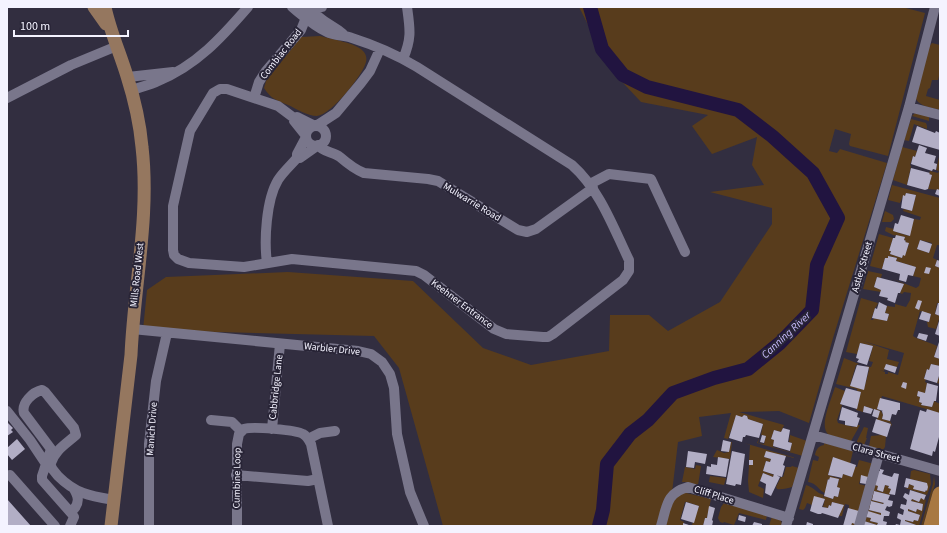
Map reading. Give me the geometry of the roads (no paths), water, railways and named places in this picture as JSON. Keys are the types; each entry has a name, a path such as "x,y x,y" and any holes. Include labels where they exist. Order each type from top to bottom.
{"highway":[{"path":"931,526 940,494"}],"main road":[{"name":"Mills Road West","path":"94,7 110,29"},
{"name":"Mills Road West","path":"105,7 110,29 132,90 142,147 145,203 132,329 131,355 111,526"}],"street":[{"path":"230,27 239,7"},
{"path":"132,90 159,81 177,72 200,57 215,44 248,7"},
{"name":"Keehner Entrance","path":"292,7 307,12 345,36 403,59 566,160 578,170 591,186 629,260 629,271 623,280 548,337 506,334 494,329 424,275 416,271 292,259 244,267 189,263 178,259 174,255 173,206 190,131 215,91 227,89 278,106 294,118 297,117 316,126"},
{"path":"307,12 322,7"},
{"path":"403,59 410,39 407,7"},
{"name":"Astley Street","path":"787,522 909,107 936,7"},
{"name":"Combiac Road","path":"254,98 259,82 266,71 301,30 307,12"},
{"path":"7,98 71,65 117,46"},
{"path":"297,158 297,154 309,129 336,113 370,71 380,49"},
{"path":"128,77 177,72"},
{"path":"909,107 940,115"},
{"path":"267,263 265,251 266,228 273,192 280,177 297,158 300,158 325,141 326,135 336,113"},
{"name":"Keehner Entrance","path":"294,118 294,121 306,137"},
{"path":"316,126 323,128 326,135"},
{"name":"Mulwarrie Road","path":"326,135 337,151 339,157"},
{"path":"306,137 309,143 317,145"},
{"name":"Mulwarrie Road","path":"317,145 323,150 339,157 350,166 364,173 438,181 518,230 527,232 536,229 591,186"},
{"path":"591,186 609,174 651,179 685,252"},
{"name":"Warbler Drive","path":"132,329 358,351 371,354 382,362 390,374 394,388 397,434 410,492 424,526"},
{"name":"Manich Drive","path":"149,526 149,444 156,381 167,333"},
{"name":"Cabbridge Lane","path":"272,430 280,344"},
{"path":"70,526 74,516 42,480 51,449 24,413 23,409 24,403 38,391 42,390 45,392 74,428 76,435 56,453 51,464 55,472 64,482 85,495 114,500"},
{"path":"24,403 60,448"},
{"path":"7,411 30,440 46,464"},
{"path":"211,420 232,422 241,431 253,427 299,432 304,435 311,444 328,526"},
{"name":"Cumbine Loop","path":"237,526 237,444 241,431"},
{"path":"308,439 320,433 335,431"},
{"name":"Clara Street","path":"813,435 940,470"},
{"path":"859,526 880,454"},
{"path":"10,475 56,526"},
{"path":"236,475 308,481 318,479"},
{"name":"Cliff Place","path":"661,526 668,500 677,490 688,487 787,522"},
{"path":"69,510 74,509 78,503 74,489"}],"waterway":[{"name":"Canning River","path":"590,7 602,49 623,75 647,87 738,110 772,136 813,173 838,218 817,265 812,310 780,343 748,369 714,378 673,393 648,420 630,434 607,464 603,510 599,526"}]}
